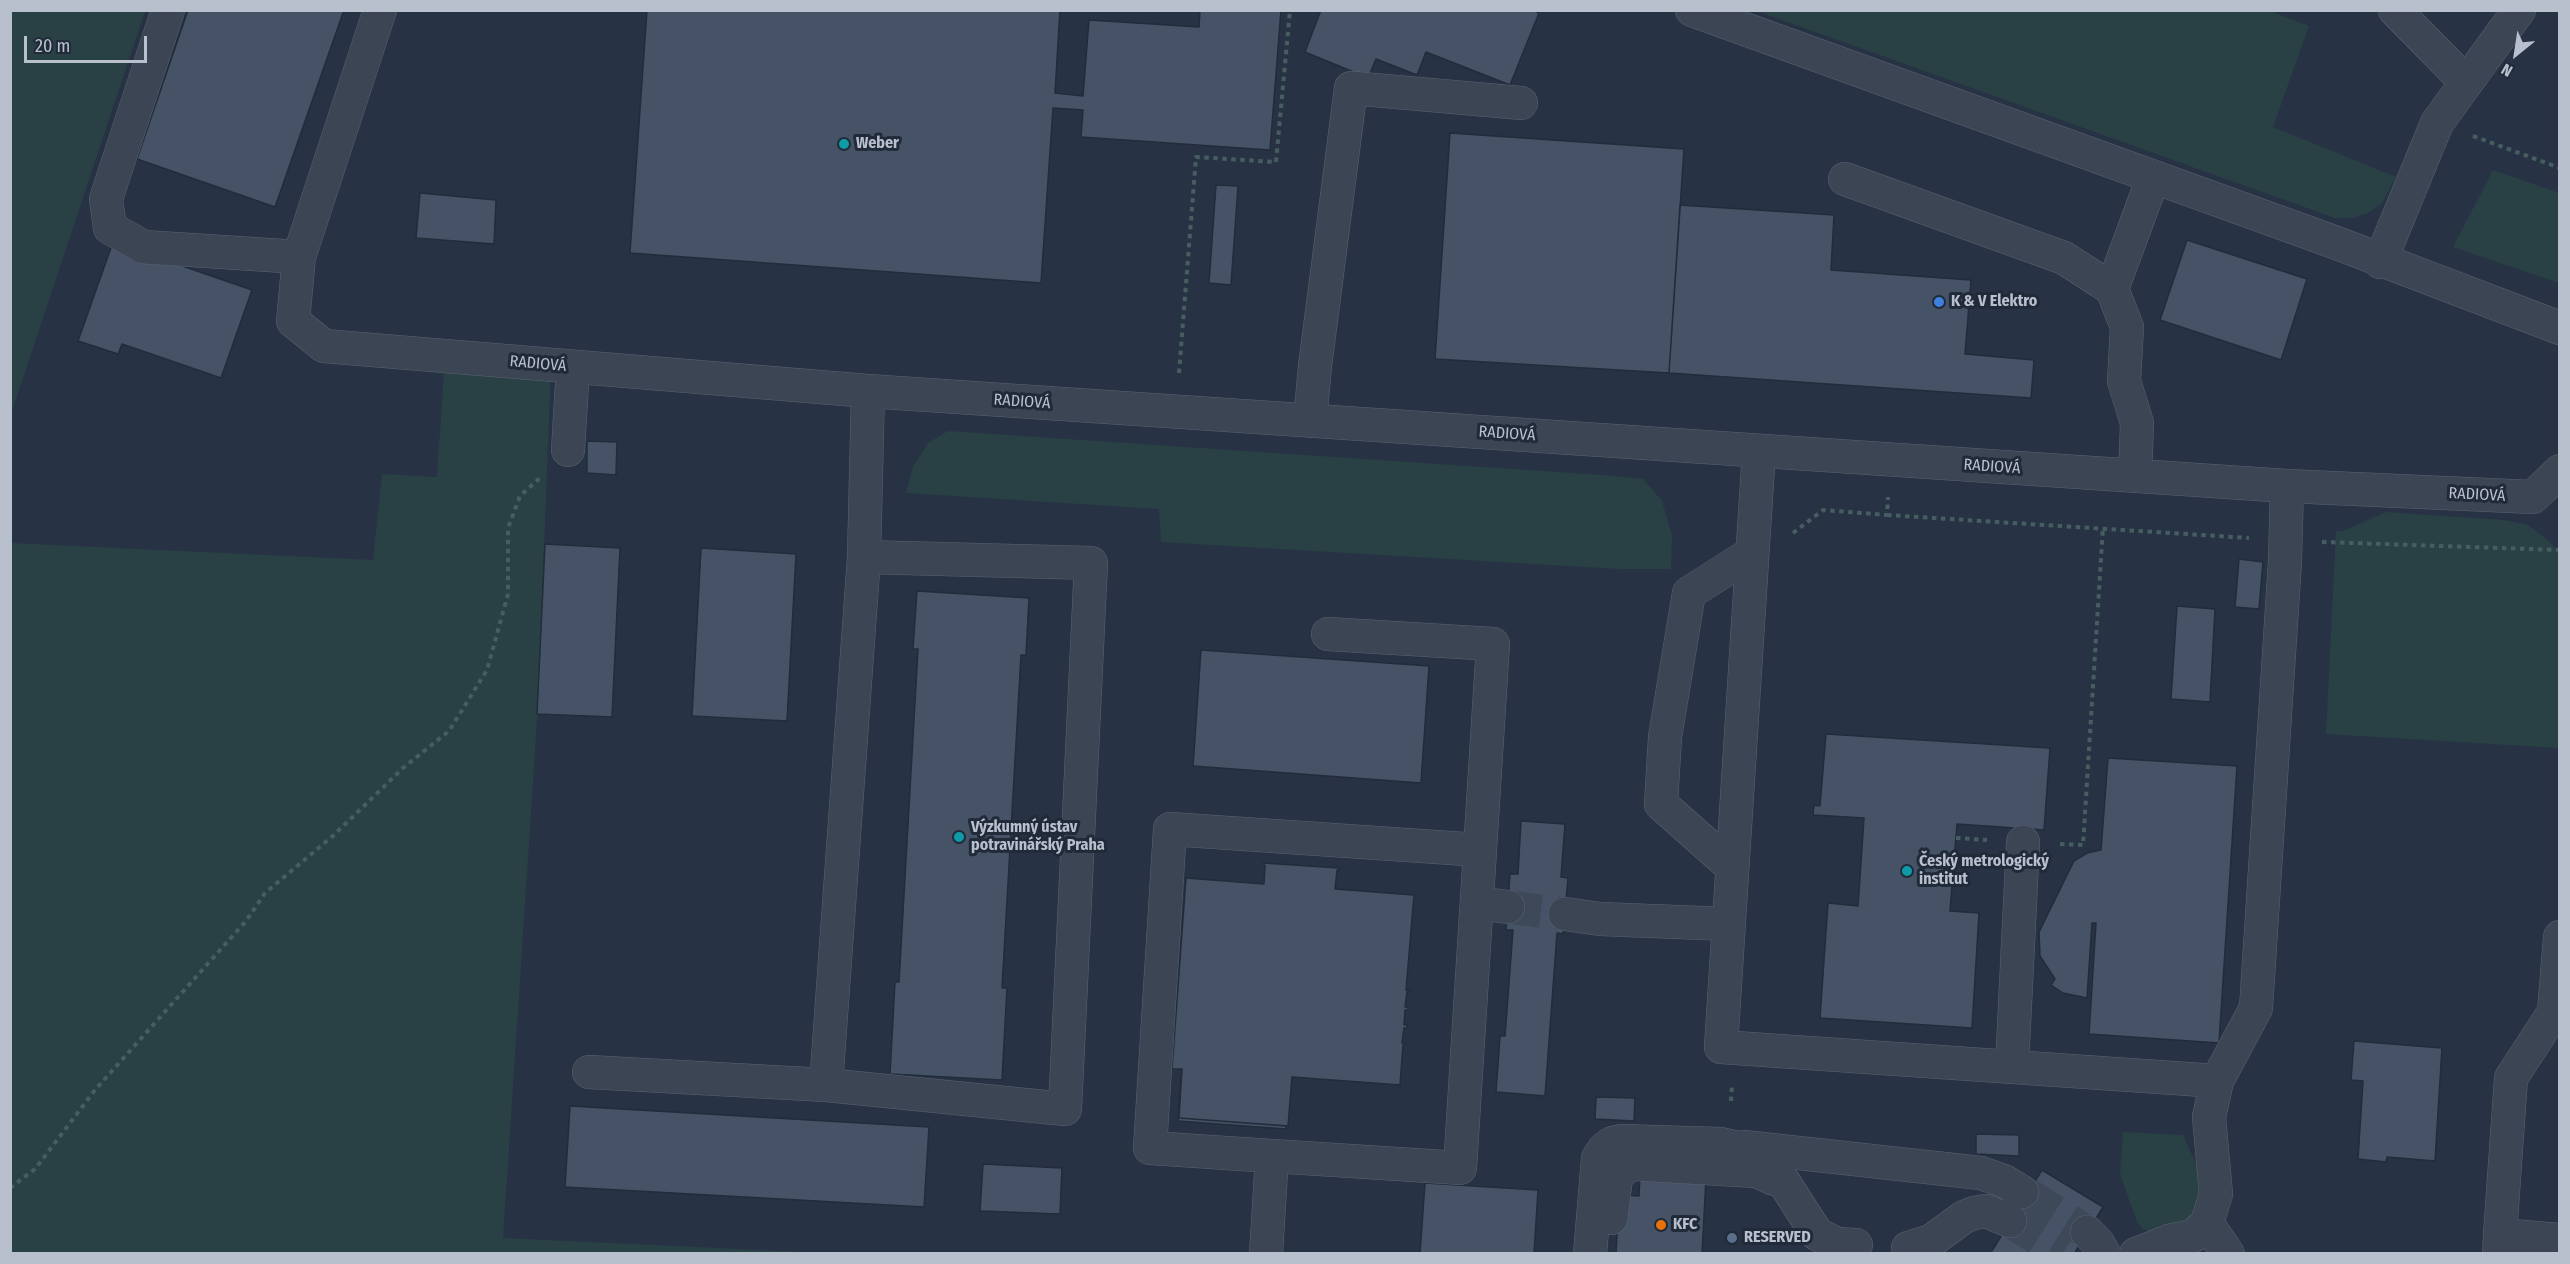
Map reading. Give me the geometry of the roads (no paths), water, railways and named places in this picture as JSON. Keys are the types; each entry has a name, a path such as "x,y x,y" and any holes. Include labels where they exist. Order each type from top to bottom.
{"street":[{"path":"168,10 106,199 110,228 144,247 299,257 380,10"},
{"path":"1692,10 2334,242 2380,262 2559,328"},
{"path":"2396,10 2466,82"},
{"path":"2380,262 2437,123 2519,10"},
{"path":"1310,421 1351,88 1521,103"},
{"path":"2112,289 2153,178"},
{"path":"1845,179 2064,258 2112,289 2127,327 2124,381 2137,423 2135,476"},
{"name":"RADIOVÁ","path":"299,257 293,321 324,346 868,391 2546,503 2559,471"},
{"path":"568,450 573,367"},
{"path":"826,1086 864,557 868,391"},
{"path":"1759,450 1721,1047 2217,1081"},
{"path":"2136,1254 2169,1241 2193,1236 2207,1222 2216,1194 2209,1117 2217,1081 2256,1008 2286,540 2287,486"},
{"path":"1732,867 1661,804 1665,738 1689,593 1752,553"},
{"path":"589,1072 826,1086 1065,1109 1091,563 864,557"},
{"path":"1328,634 1493,644 1480,850 1492,905 1460,1168 1150,1148 1170,829 1480,850"},
{"path":"2012,1066 2023,842"},
{"path":"1565,914 1600,919 1729,924"},
{"path":"2559,937 2554,1012 2511,1078 2499,1244 2559,1240"},
{"path":"1590,1254 1598,1158 1612,1143 1632,1141 1735,1146 1981,1173 2004,1181 2020,1202 1964,1217 1916,1251 1846,1249 1817,1234 1774,1169 1759,1158 1735,1146"},
{"path":"1266,1254 1272,1156"},
{"path":"1609,1254 1613,1185 1616,1177 1627,1166 1635,1164 1756,1171 1774,1179 1791,1194"},
{"path":"2207,1222 2228,1254"}],"tunnel":[{"path":"1508,907 1565,914"},
{"path":"2027,1194 2087,1232"},
{"path":"2010,1221 2062,1254"}],"place":[{"name":"Weber","path":"844,144"},
{"name":"K & V Elektro","path":"1939,302"},
{"name":"Výzkumný ústav potravinářský Praha","path":"959,837"},
{"name":"Český metrologický institut","path":"1907,871"},
{"name":"KFC","path":"1661,1225"},
{"name":"RESERVED","path":"1732,1238"}]}
